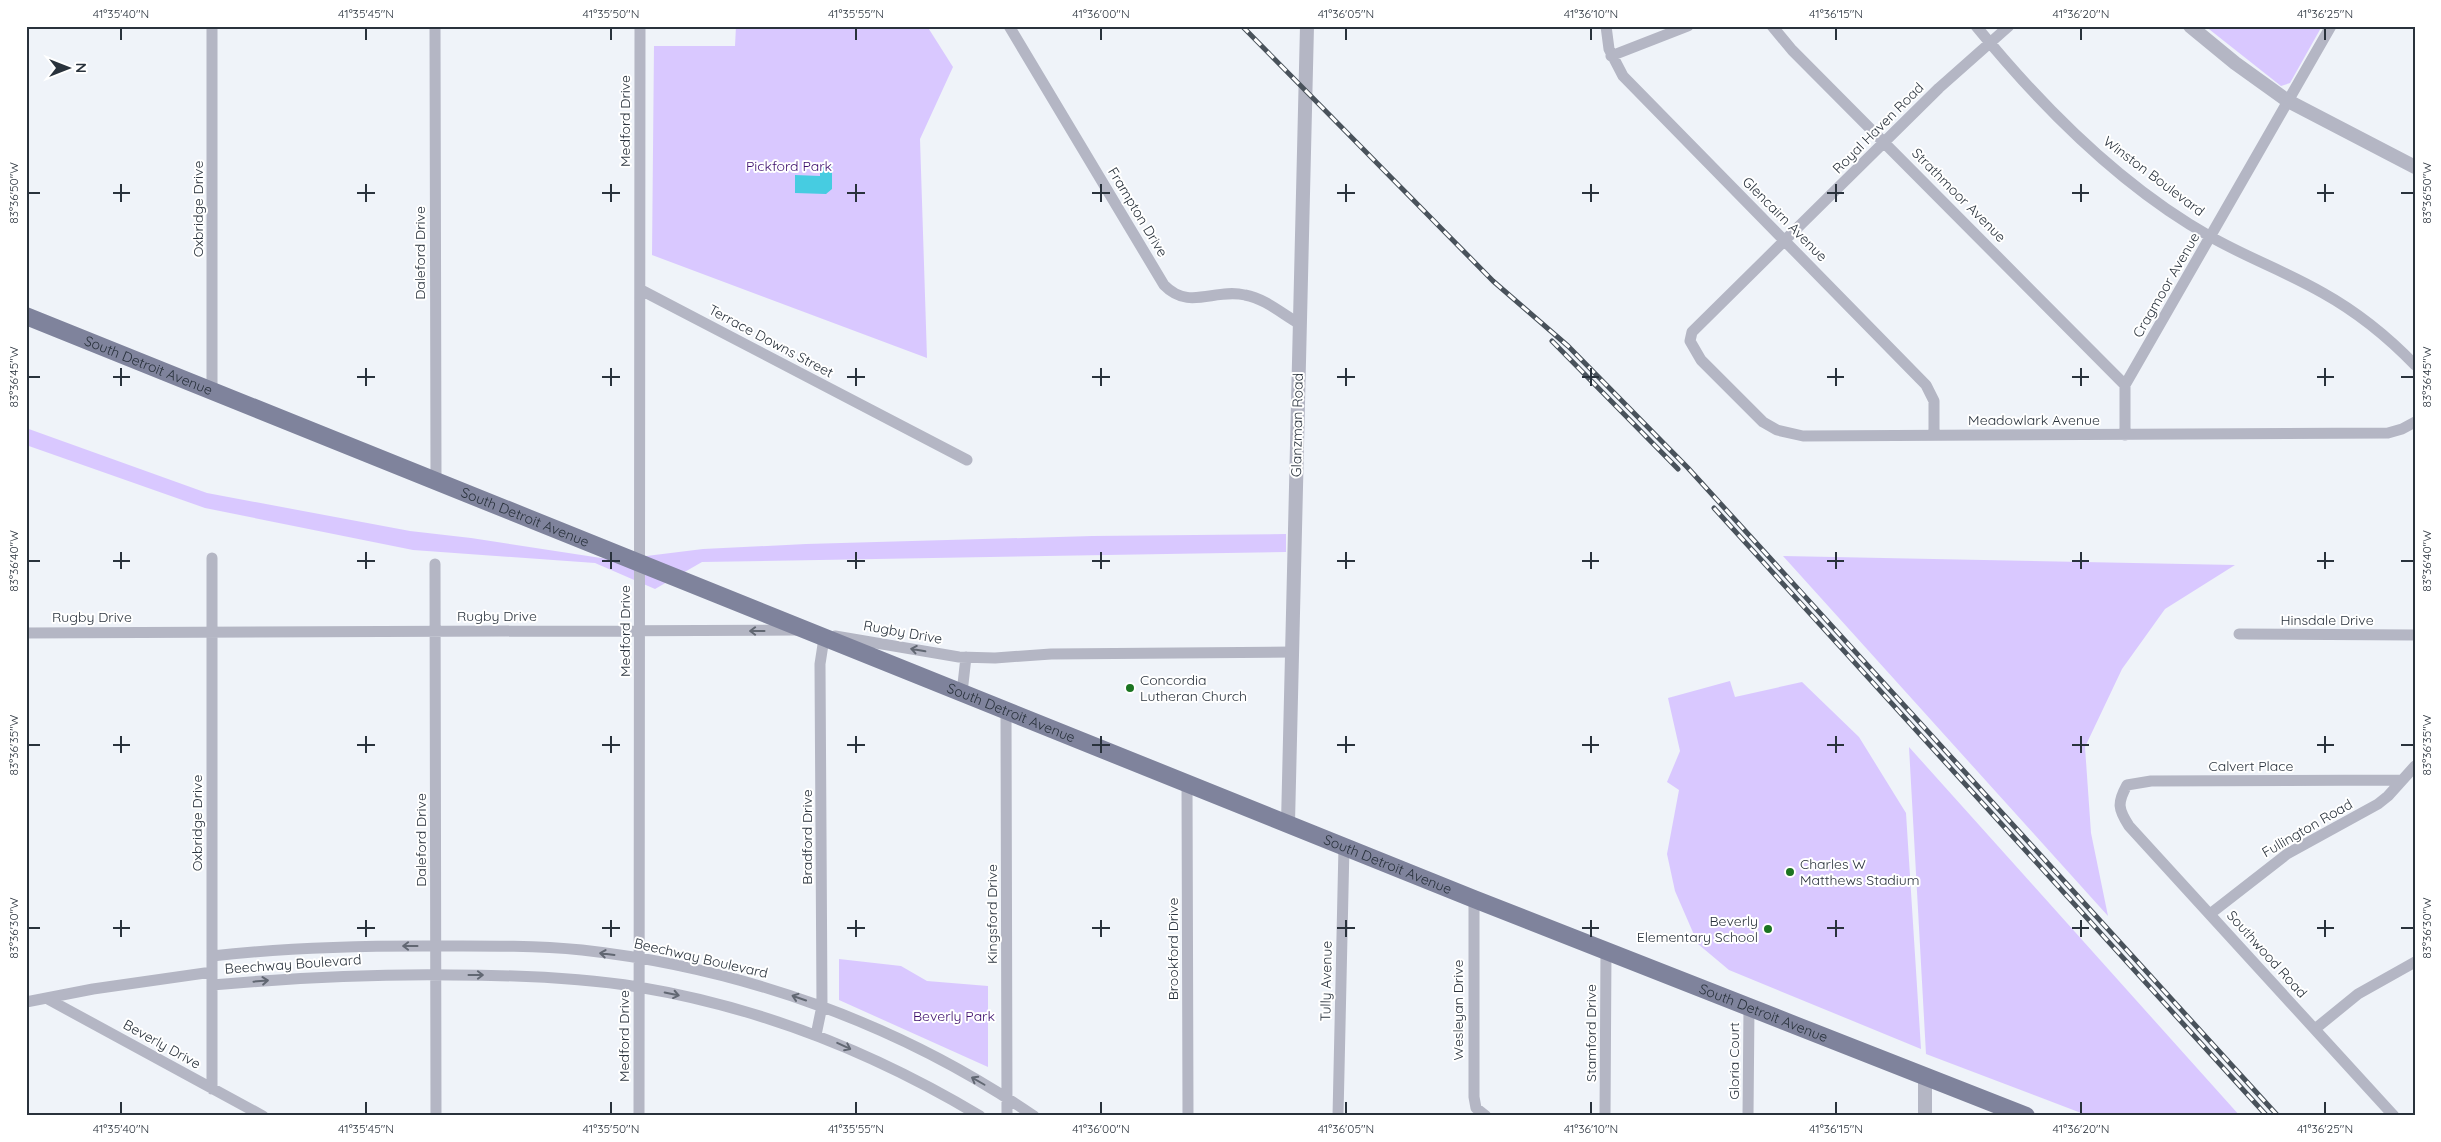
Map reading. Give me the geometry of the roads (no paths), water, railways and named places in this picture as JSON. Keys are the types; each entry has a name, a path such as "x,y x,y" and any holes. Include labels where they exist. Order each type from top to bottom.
{"main road":[{"name":"South Detroit Avenue","path":"26,316 212,392 436,479 962,694 1474,899 2026,1116"}],"street":[{"name":"Oxbridge Drive","path":"212,26 212,392"},
{"name":"Daleford Drive","path":"435,26 436,479"},
{"name":"Medford Drive","path":"640,26 640,1116"},
{"name":"Frampton Drive","path":"1009,26 1164,285 1173,295 1185,298 1225,293 1246,295 1270,305 1300,324"},
{"name":"Glanzman Road","path":"1288,824 1307,26"},
{"name":"Glencairn Avenue","path":"1606,26 1611,56 1623,76 1637,92 1926,385 1934,401 1934,435"},
{"path":"1611,56 1688,26"},
{"name":"Strathmoor Avenue","path":"1772,26 1792,50 2125,385"},
{"name":"Winston Boulevard","path":"1976,26 2037,97 2076,135 2152,198 2211,237 2331,298 2362,317 2415,365"},
{"name":"Royal Haven Road","path":"1690,341 1692,332 1785,240 1989,42 2009,26"},
{"path":"2190,26 2235,64 2288,101 2415,167"},
{"name":"Cragmoor Avenue","path":"2125,385 2331,26"},
{"name":"Terrace Downs Street","path":"640,290 967,460"},
{"name":"Meadowlark Avenue","path":"1690,341 1701,360 1763,422 1777,430 1803,436 2388,433 2402,429 2415,422"},
{"path":"2125,385 2125,435"},
{"name":"Oxbridge Drive","path":"212,558 212,1089"},
{"name":"Daleford Drive","path":"435,564 436,1116"},
{"name":"Rugby Drive","path":"26,633 806,630 966,658 1051,654 1292,652"},
{"name":"Hinsdale Drive","path":"2239,634 2415,635"},
{"name":"Bradford Drive","path":"816,1035 822,1006 820,664 824,638"},
{"path":"962,694 966,658"},
{"name":"Kingsford Drive","path":"1006,711 1007,1116"},
{"name":"Fullington Road","path":"2210,914 2287,854 2378,804 2415,766"},
{"name":"Calvert Place","path":"2120,810 2121,796 2127,785 2151,781 2402,780"},
{"name":"Brookford Drive","path":"1188,783 1188,1116"},
{"name":"Southwood Road","path":"2120,810 2129,826 2394,1116"},
{"name":"Tully Avenue","path":"1338,1116 1344,846"},
{"name":"Wesleyan Drive","path":"1474,899 1474,1097 1476,1108 1486,1116"},
{"name":"Beechway Boulevard","path":"212,956 334,946 436,946 545,948 640,958 757,984 843,1014 933,1056 1034,1116"},
{"name":"Stamford Drive","path":"1605,1116 1606,950"},
{"path":"2315,1029 2358,994 2415,962"},
{"name":"Beechway Boulevard","path":"26,1002 93,989 212,972"},
{"name":"Beechway Boulevard","path":"212,985 318,976 436,975 544,976 640,987 749,1012 816,1035 920,1082 980,1116"},
{"name":"Beverly Drive","path":"46,998 263,1116"},
{"name":"Gloria Court","path":"1748,1116 1749,1007"},
{"path":"1925,1077 1925,1116"}],"water":[{"path":"820,166 832,166 832,189 826,194 795,193 795,175 820,176"}],"railway":[{"path":"1242,26 1493,281 1568,346 1688,468 2278,1116"},
{"path":"1552,341 1678,469"},
{"path":"1714,508 2267,1116"}],"place":[{"name":"Concordia Lutheran Church","path":"1130,688"},
{"name":"Charles W Matthews Stadium","path":"1790,872"},
{"name":"Beverly Elementary School","path":"1768,929"}],"park label":[{"name":"Pickford Park","path":"789,166"},
{"name":"Beverly Park","path":"954,1016"}]}
